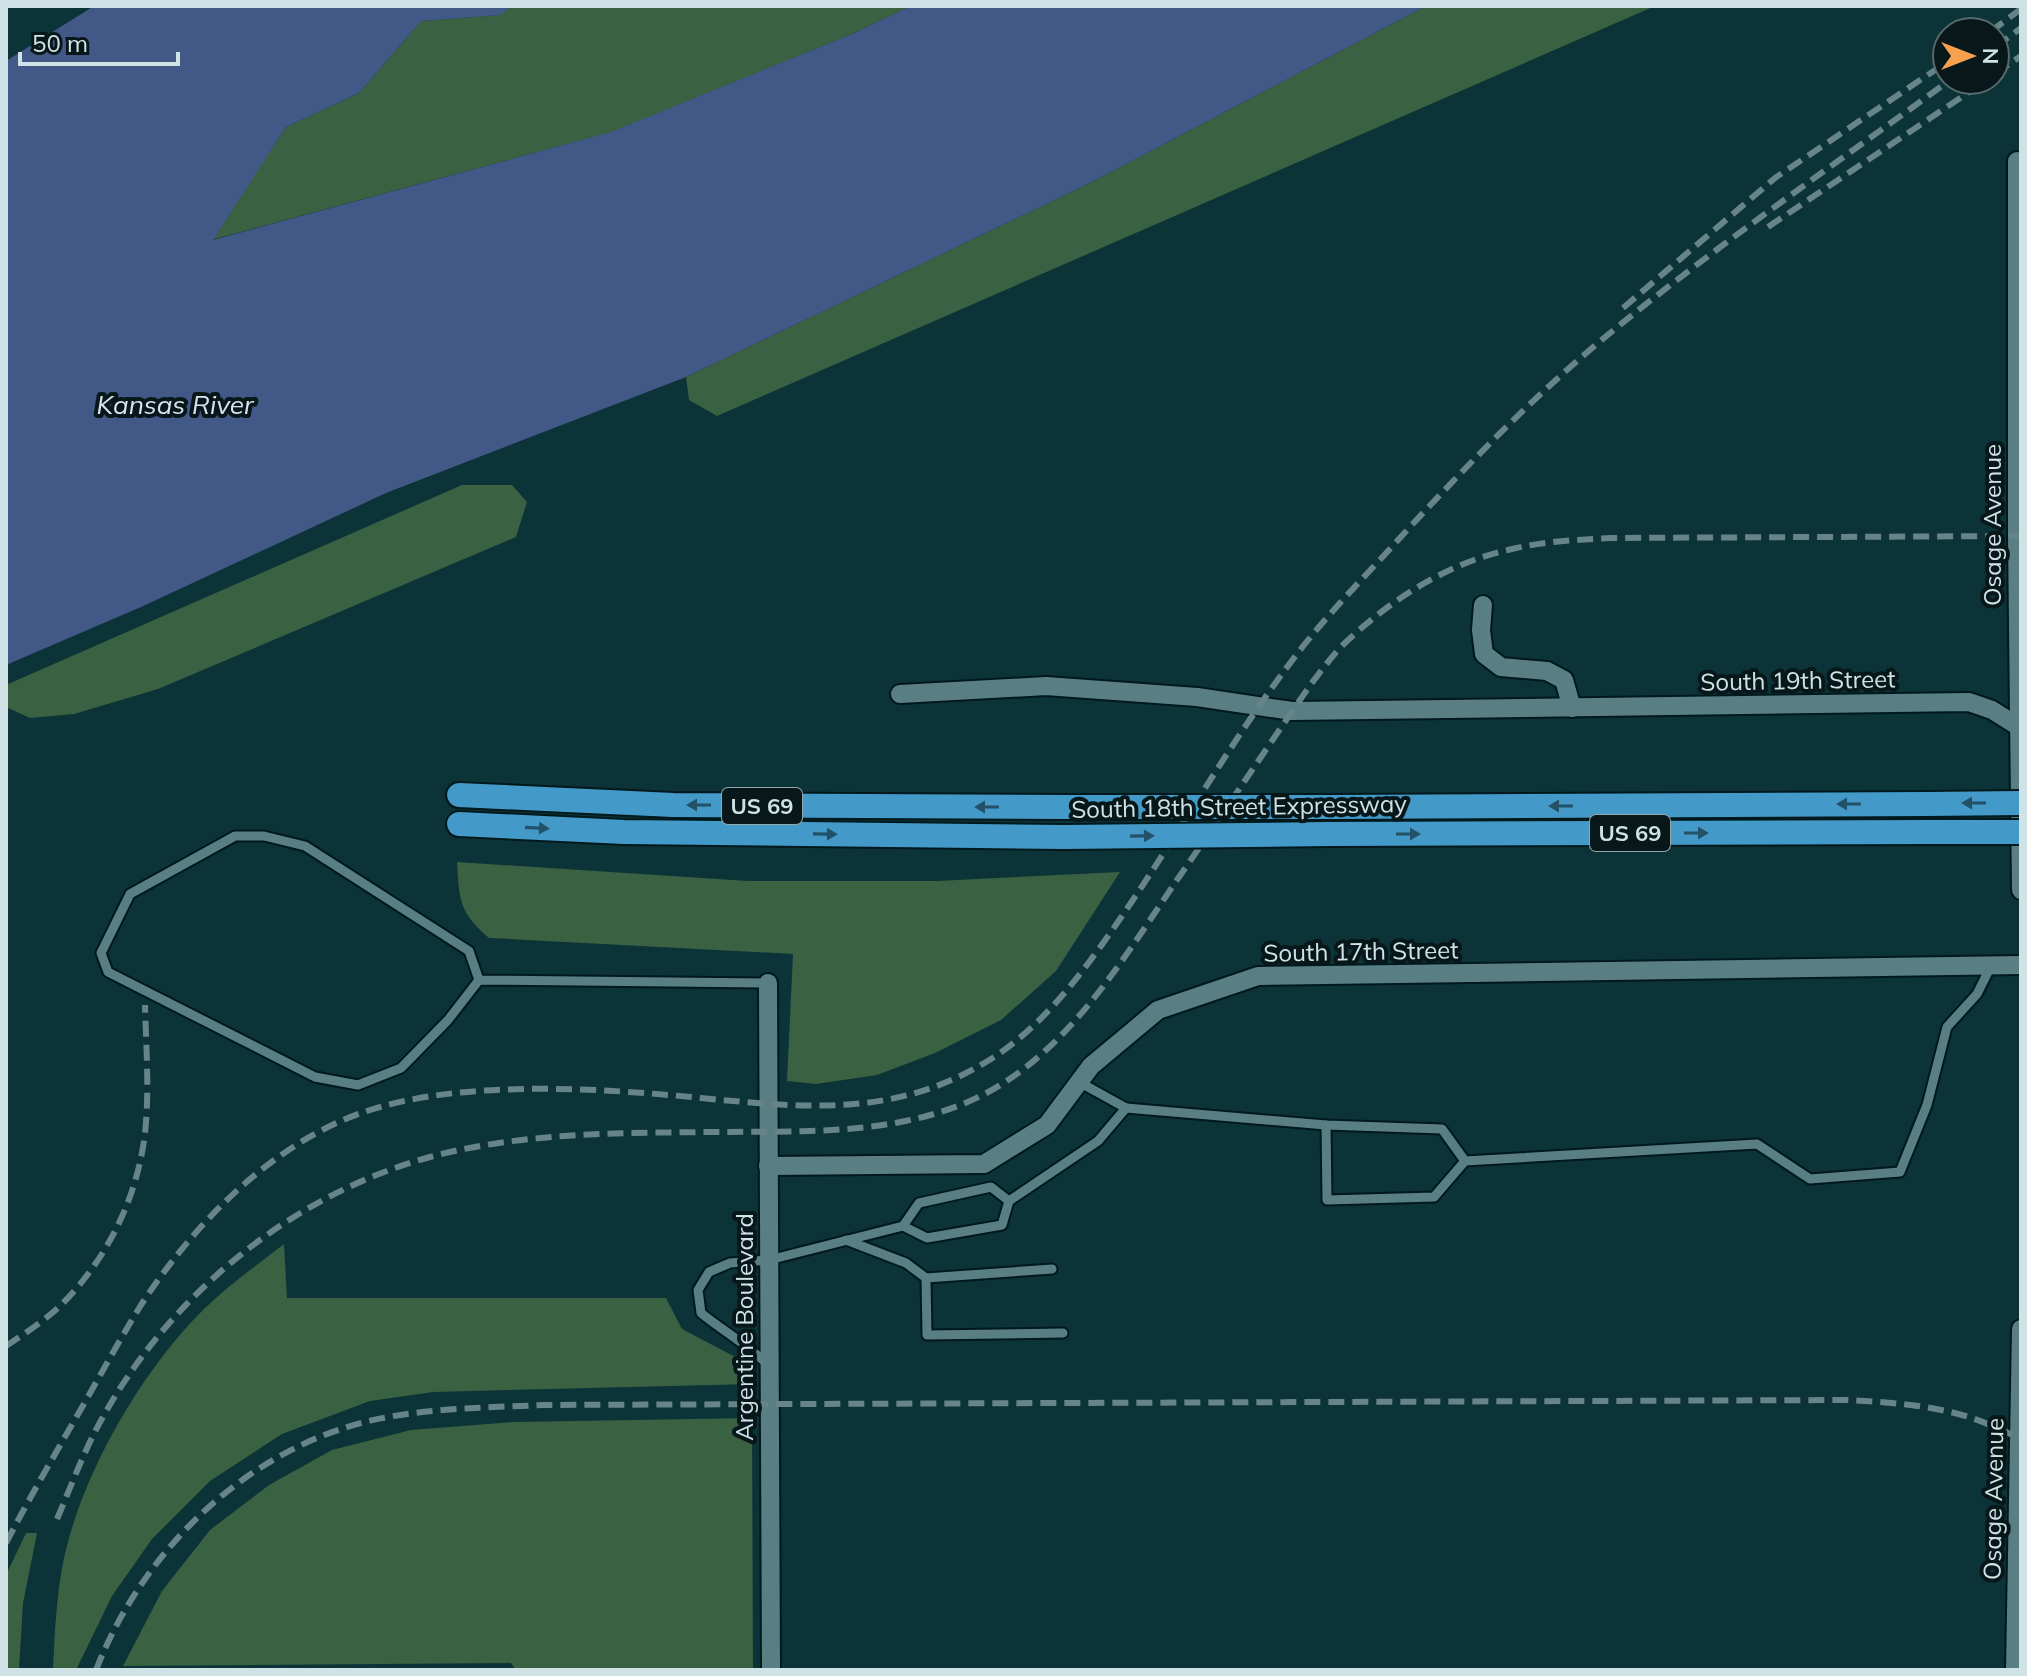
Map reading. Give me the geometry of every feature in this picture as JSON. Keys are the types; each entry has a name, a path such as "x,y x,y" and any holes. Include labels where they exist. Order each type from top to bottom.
{"highway":[{"name":"South 18th Street Expressway","path":"459,795 673,805 1331,807 2021,803"},
{"name":"South 18th Street Expressway","path":"459,824 624,832 1064,837 2021,832"}],"street":[{"name":"Osage Avenue","path":"2017,161 2021,890"},
{"path":"1483,605 1481,630 1484,654 1501,667 1547,671 1564,680 1572,708"},
{"name":"South 19th Street","path":"900,694 1046,686 1197,697 1292,711 1969,702 1992,710 2019,727"},
{"name":"South 17th Street","path":"768,1166 984,1164 1047,1125 1091,1066 1158,1010 1258,976 2021,965"},
{"name":"Argentine Boulevard","path":"768,983 771,1670"},
{"name":"Osage Avenue","path":"2015,1670 2021,1329"}],"lane":[{"path":"235,836 264,836 305,846 469,951 479,980 448,1020 401,1068 358,1085 315,1077 108,972 101,953 130,894 235,836"},
{"path":"1326,1125 1327,1200 1434,1197 1465,1161 1757,1144 1810,1179 1900,1172 1927,1105 1947,1027 1977,994 1992,965"},
{"path":"479,980 768,983"},
{"path":"1079,1082 1126,1108 1326,1125 1442,1129 1465,1161"},
{"path":"769,1367 748,1345 726,1333 701,1313 698,1290 709,1272 730,1263 769,1260 903,1226 927,1238 1002,1225 1009,1201 1098,1141 1126,1108"},
{"path":"903,1226 919,1203 991,1187 1009,1201"},
{"path":"846,1240 906,1263 926,1278 1052,1269"},
{"path":"926,1278 927,1335 1063,1333"}],"green space":[{"path":"512,6 911,6 852,34 612,132 211,240 286,127 359,93 421,21 499,15"},
{"path":"1426,6 1655,6 717,416 689,400 686,377 1090,183"},
{"path":"462,485 512,485 527,502 516,537 158,689 74,714 30,718 6,707 6,685"},
{"path":"457,862 748,881 937,881 1120,872 1056,971 1001,1020 935,1053 877,1075 816,1084 787,1081 793,954 489,938 472,921 462,904"},
{"path":"284,1244 287,1298 666,1298 682,1329 743,1361 752,1384 433,1392 370,1401 282,1434 210,1481 152,1539 112,1596 76,1670 53,1670 57,1603 65,1554 79,1508 106,1446 142,1386 182,1332 223,1292"},
{"path":"752,1418 753,1670 516,1670 511,1663 123,1666 162,1591 210,1530 269,1485 332,1450 411,1430 514,1422"},
{"path":"26,1533 37,1533 23,1603 19,1670 6,1670 6,1575"}],"water":[{"name":"Kansas River","path":"94,6 512,6 500,15 421,21 359,93 286,127 213,240 611,132 852,34 911,6 1426,6 1090,183 686,377 386,493 141,607 6,665 6,61"}],"railway":[{"path":"2011,16 2021,9"},
{"path":"2011,35 2021,28"},
{"path":"2011,63 2021,56"},
{"path":"1623,308 1775,178 1931,73"},
{"path":"6,1543 121,1338 185,1245 238,1190 267,1166 297,1144 330,1126 364,1112 402,1102 486,1090 575,1089 814,1106 886,1100 956,1078 1011,1045 1064,994 1094,955 1145,882 1233,744 1304,645 1458,476 1534,400 1615,329 1739,233 1931,94"},
{"path":"1768,227 1963,96"},
{"path":"57,1519 104,1415 132,1370 165,1328 202,1289 242,1254 285,1222 331,1196 380,1174 430,1157 500,1143 608,1134 863,1128 935,1114 1002,1084 1054,1042 1099,991 1337,651 1383,610 1445,572 1512,549 1586,539 2021,536"},
{"path":"6,1346 47,1317 78,1287 107,1245 130,1198 143,1148 146,1122 145,1005"},
{"path":"96,1670 114,1630 163,1555 193,1522 227,1492 263,1466 302,1445 344,1428 392,1416 468,1408 543,1405 1846,1400 1908,1405 1954,1413 2021,1439"}]}
